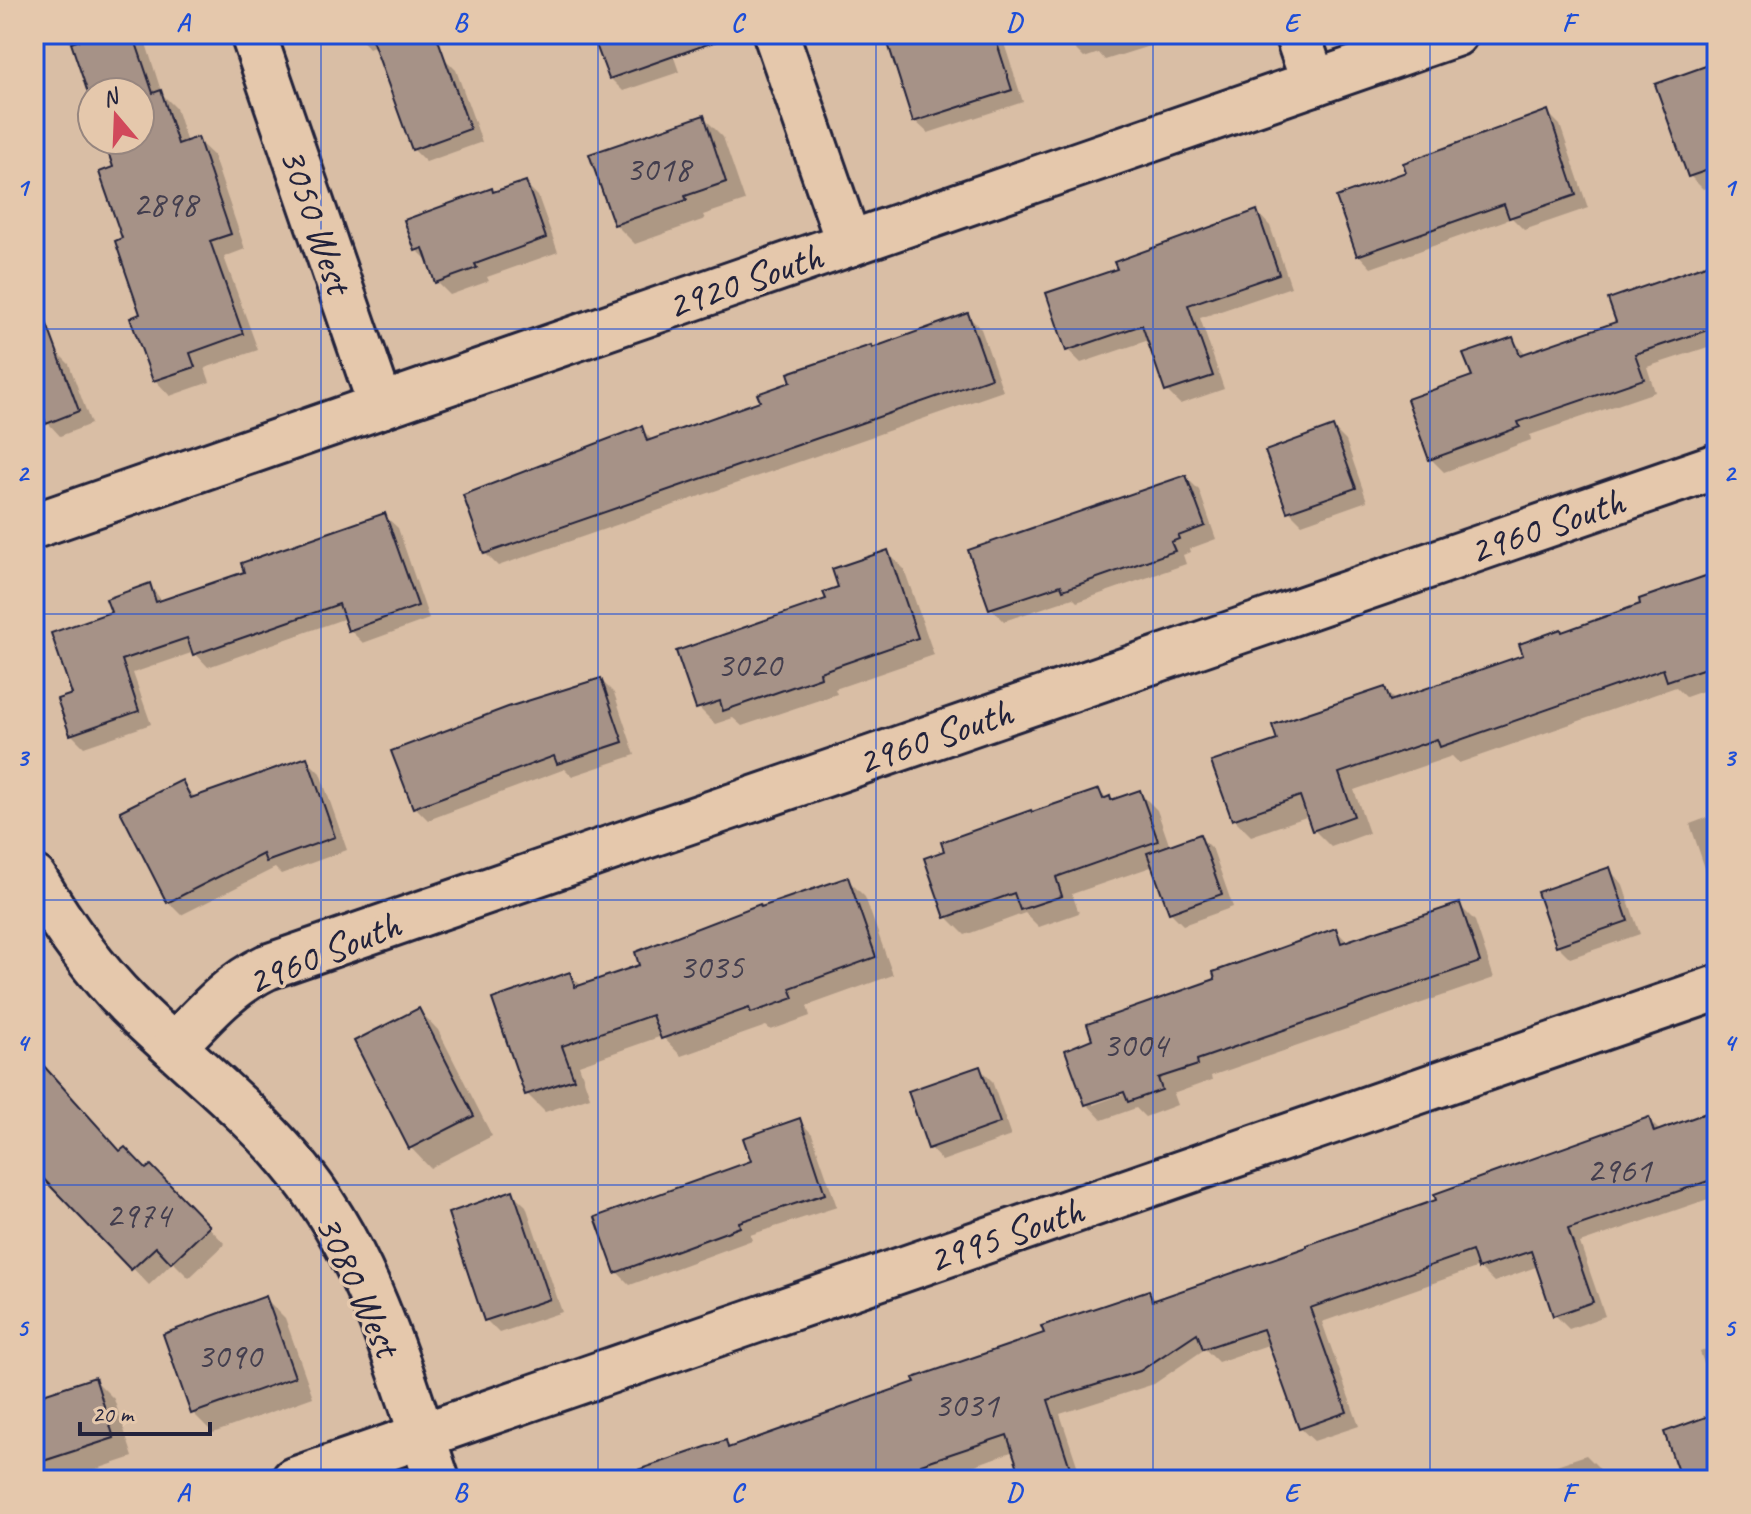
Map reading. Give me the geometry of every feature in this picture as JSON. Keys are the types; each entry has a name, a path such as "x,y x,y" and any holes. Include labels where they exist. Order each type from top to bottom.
{"street":[{"name":"3050 West","path":"253,34 381,406"},
{"path":"776,34 849,244"},
{"path":"1297,34 1314,83"},
{"name":"2920 South","path":"34,526 1455,34"},
{"name":"2960 South","path":"174,1046 229,990 267,967 1717,466"},
{"name":"3080 West","path":"34,878 87,957 128,1004 258,1125 291,1161 324,1205 351,1250 373,1297 437,1480"},
{"name":"2995 South","path":"294,1480 1717,988"}],"building":[{"path":"99,34 133,34 147,76 82,76 71,43"},
{"path":"370,34 436,34 470,129 412,150"},
{"path":"592,34 722,34 722,39 609,79"},
{"path":"885,34 994,34 1012,90 913,122"},
{"path":"1717,62 1717,167 1688,177 1655,84"},
{"path":"161,90 178,144 198,137 231,234 210,241 243,334 190,353 195,367 153,381 130,318 140,314 115,241 122,238 99,172 113,167 109,156 156,156 156,92"},
{"path":"1548,110 1576,195 1509,218 1504,204 1357,256 1336,197 1406,172 1403,163"},
{"path":"704,115 726,182 685,196 687,200 614,225 589,154"},
{"path":"526,181 546,238 475,264 477,268 435,283 423,248 415,251 404,220 492,188 493,192"},
{"path":"1257,210 1279,274 1188,305 1213,376 1165,392 1142,325 1066,351 1046,293 1117,269 1114,262"},
{"path":"1717,261 1717,327 1635,354 1644,379 1518,422 1520,427 1429,460 1407,399 1472,376 1463,354 1513,337 1520,355 1616,322 1608,299"},
{"path":"34,300 38,300 79,411 46,424 41,410 34,413"},
{"path":"968,313 991,378 484,554 463,495 642,426 647,441 760,401 757,394 791,382 788,373 871,345 872,348"},
{"path":"1333,426 1356,488 1287,512 1265,451"},
{"path":"1186,475 1205,526 1178,536 1179,539 1171,542 1175,551 1063,590 1061,585 989,609 968,550"},
{"path":"385,513 418,606 348,631 339,604 193,655 187,638 122,660 139,711 70,735 57,699 72,694 51,633 111,612 106,599 150,583 156,602 244,572 241,563"},
{"path":"888,550 918,638 820,672 821,677 723,711 720,701 696,709 676,651 826,599 823,592 838,587 832,569"},
{"path":"1717,572 1717,664 1667,681 1663,669 1440,747 1437,739 1339,773 1354,816 1312,831 1300,796 1232,820 1211,762 1277,740 1272,725 1385,687 1390,701 1523,655 1519,644 1640,604 1639,599"},
{"path":"601,678 623,742 557,764 554,756 413,808 391,751 508,707"},
{"path":"307,757 335,837 266,862 263,854 167,903 120,811 182,780 191,798"},
{"path":"1099,789 1103,799 1110,796 1111,800 1140,790 1158,841 1056,877 1062,896 1020,910 1014,893 945,918 924,858 944,851 941,842"},
{"path":"1200,834 1222,894 1169,913 1147,853"},
{"path":"1610,867 1628,921 1556,946 1537,892"},
{"path":"848,877 876,957 790,988 794,998 751,1013 749,1008 661,1039 652,1015 562,1046 574,1079 525,1095 492,999 570,972 575,987 639,965 635,952 760,904 761,907"},
{"path":"1460,903 1480,962 1197,1060 1198,1065 1158,1078 1162,1090 1128,1102 1124,1092 1085,1105 1065,1050 1092,1039 1087,1024 1215,979 1213,972 1336,928 1341,943"},
{"path":"419,1008 474,1116 409,1149 354,1041"},
{"path":"34,1055 120,1151 125,1147 146,1169 151,1165 210,1226 171,1263 156,1247 131,1270 34,1169"},
{"path":"980,1066 1000,1123 928,1149 908,1091"},
{"path":"1717,1109 1717,1178 1568,1229 1593,1302 1553,1316 1531,1251 1478,1269 1472,1251 1310,1308 1347,1412 1299,1429 1263,1329 1203,1349 1197,1333 1140,1371 1048,1400 1074,1480 1022,1480 1007,1435 921,1464 926,1480 627,1480 626,1474 726,1440 728,1448 915,1382 913,1378 1044,1333 1041,1326 1149,1290 1152,1301 1307,1247 1436,1200 1434,1194 1649,1117 1654,1132"},
{"path":"800,1118 825,1194 739,1222 740,1227 615,1273 595,1217 751,1161 743,1138"},
{"path":"513,1190 550,1299 484,1321 448,1213"},
{"path":"266,1296 295,1377 191,1414 163,1334"},
{"path":"95,1377 114,1438 34,1464 34,1397"},
{"path":"1717,1413 1717,1480 1681,1480 1664,1432"}]}
